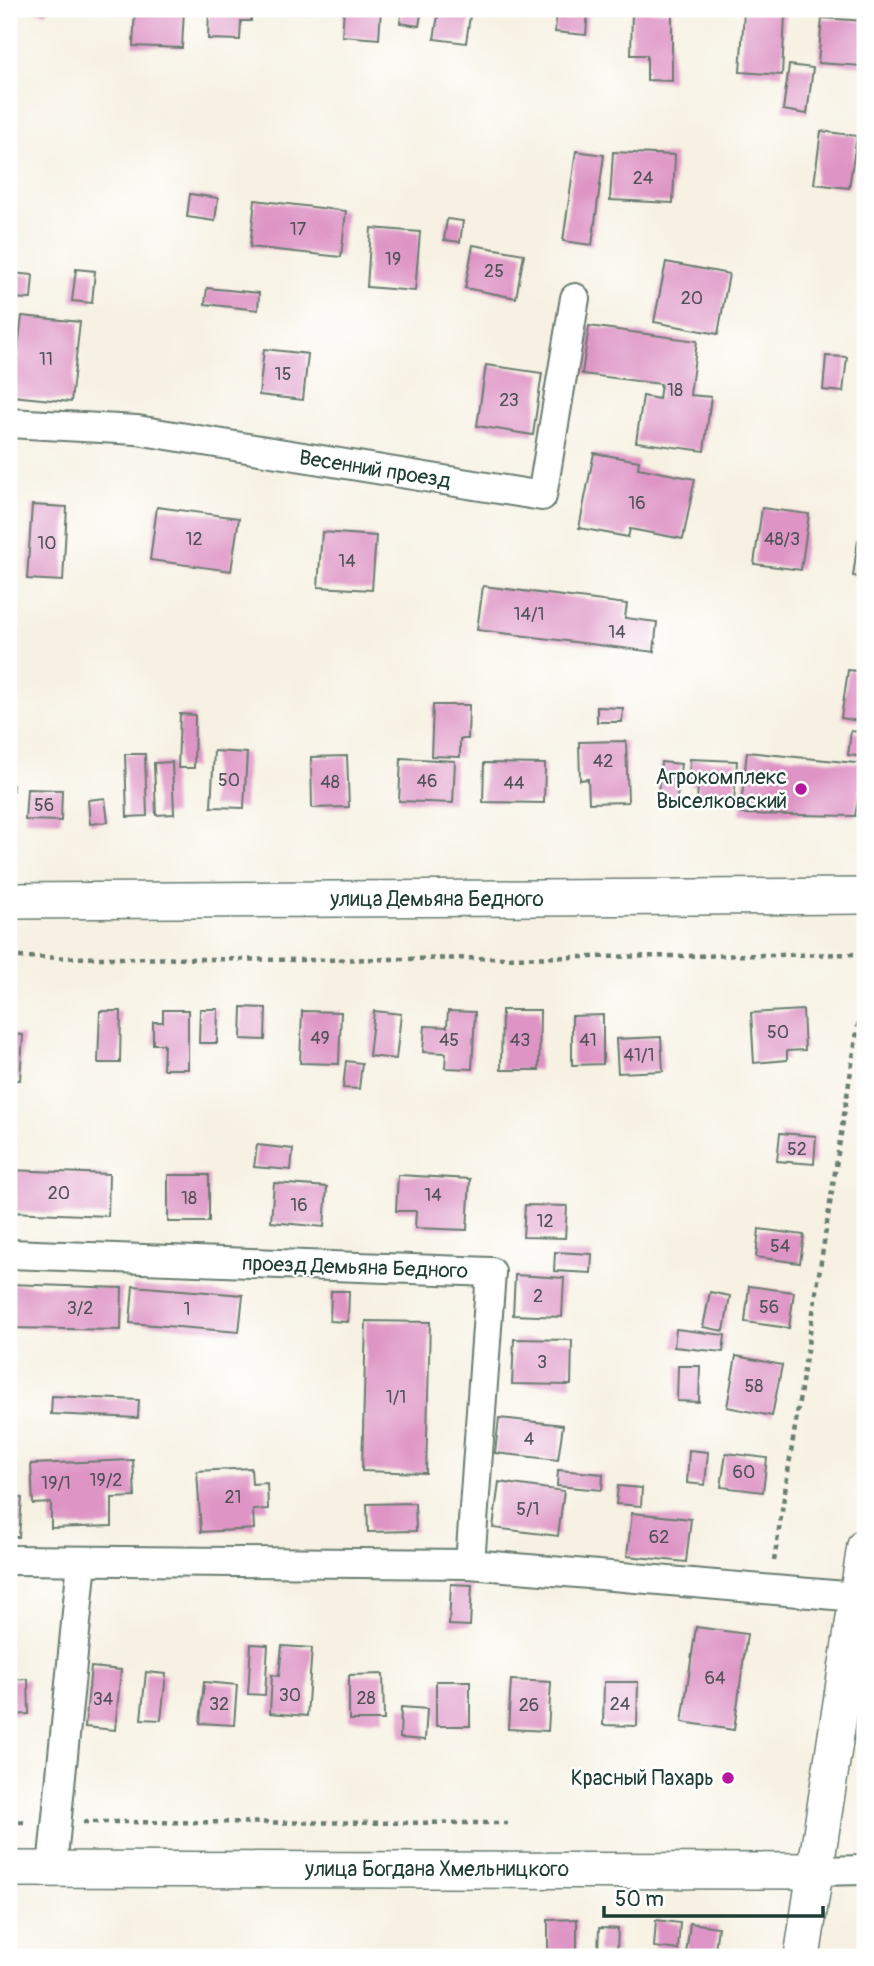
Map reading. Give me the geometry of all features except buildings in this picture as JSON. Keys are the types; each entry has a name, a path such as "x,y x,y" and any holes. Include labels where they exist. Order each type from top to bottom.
{"street":[{"name":"Весенний проезд","path":"9,423 137,430 542,496 575,298"},
{"name":"улица Демьяна Бедного","path":"9,901 865,896"},
{"name":"проезд Демьяна Бедного","path":"9,1254 492,1272 470,1564"},
{"path":"802,1957 865,1546"},
{"path":"9,1560 470,1564 857,1597"},
{"path":"52,1868 82,1561"},
{"name":"улица Богдана Хмельницкого","path":"9,1869 865,1870"}],"path":[{"path":"9,957 305,960 865,954"},
{"path":"770,1589 865,981"},
{"path":"9,1822 509,1823"}],"place":[{"name":"Агрокомплекс Выселковский","path":"801,789"},
{"name":"Красный Пахарь","path":"728,1778"}]}
